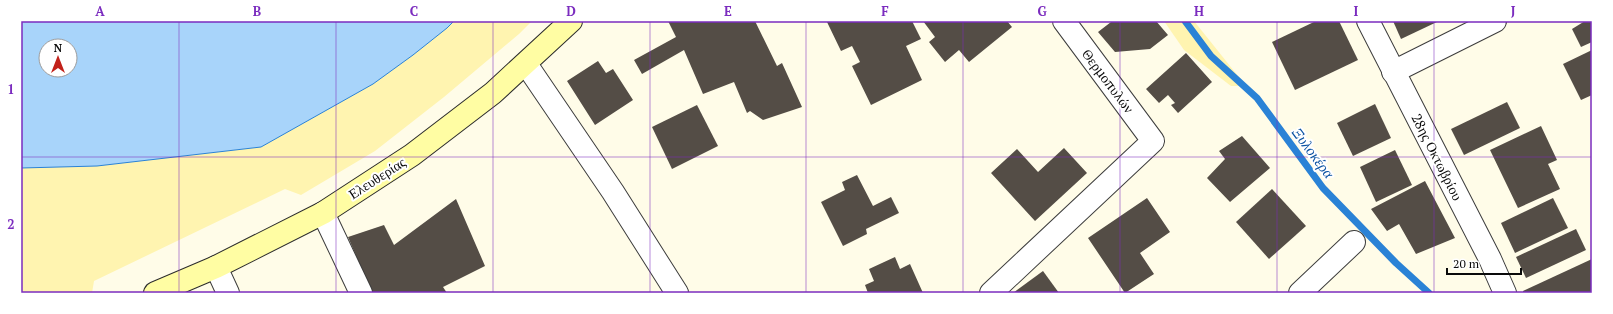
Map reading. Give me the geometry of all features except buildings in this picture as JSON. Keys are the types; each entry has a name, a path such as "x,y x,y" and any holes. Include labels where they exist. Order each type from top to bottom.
{"street":[{"name":"Ελευθερίας","path":"155,293 216,266 323,212 412,155 493,93 571,21"},
{"name":"Θερμοπυλών","path":"991,293 1153,141 1064,21"},
{"name":"28ης Οκτωβρίου","path":"1368,21 1486,252 1505,293"},
{"path":"1393,72 1495,21"},
{"path":"526,64 612,192 677,293"},
{"path":"323,212 361,293"},
{"path":"1300,293 1354,242"},
{"path":"216,266 228,293"}],"sand":[{"path":"454,21 532,21 519,34 444,97 375,151 301,195 285,189 94,281 92,293 21,293 21,168 97,166 261,147 373,84 413,55"},
{"path":"1164,21 1194,21 1246,86 1231,86 1184,50"}],"water":[{"path":"21,21 454,21 413,55 373,84 261,147 97,166 21,168"}],"waterway":[{"name":"Ξυλοκέρα","path":"1185,21 1211,56 1257,98 1323,188 1396,263 1429,293"}]}
